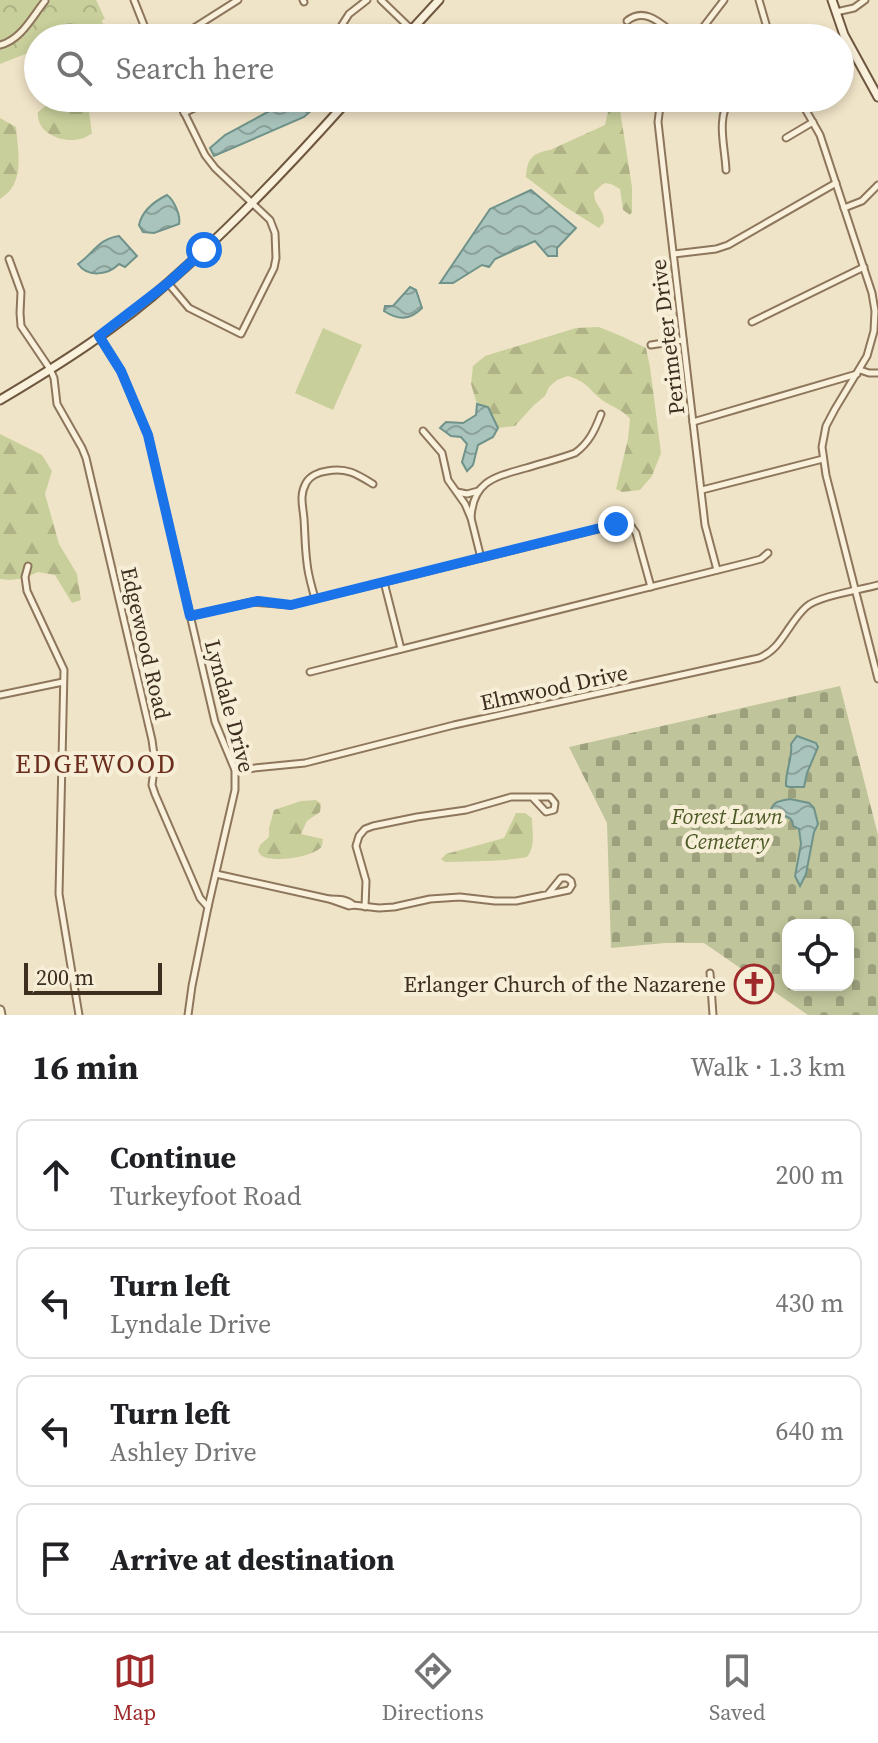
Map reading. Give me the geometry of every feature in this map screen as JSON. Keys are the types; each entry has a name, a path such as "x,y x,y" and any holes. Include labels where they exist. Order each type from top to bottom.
{"main road":[{"path":"417,24 439,0"},
{"path":"832,0 840,24"},
{"path":"854,53 878,97"},
{"path":"0,400 99,336 168,283 253,204 337,112"}],"street":[{"path":"134,0 143,24"},
{"path":"223,0 227,7"},
{"path":"200,24 238,0"},
{"path":"343,24 349,14 367,0"},
{"path":"381,0 406,24"},
{"path":"706,24 724,0"},
{"path":"759,0 766,24"},
{"path":"836,12 854,8 865,0"},
{"path":"27,24 45,1"},
{"path":"627,21 637,15 646,15 659,24"},
{"path":"0,45 11,41 24,28"},
{"name":"Perimeter Drive","path":"659,112 659,130 705,525 717,570"},
{"path":"724,112 726,170"},
{"path":"807,112 820,135 864,267 875,316 871,346 826,426 823,459 878,679"},
{"path":"168,283 189,308 241,334 276,258 272,223 267,215 215,168 184,113"},
{"path":"786,138 813,122"},
{"path":"674,254 728,245 836,183"},
{"path":"844,208 862,201 878,185"},
{"path":"9,259 21,292 21,326 50,369"},
{"path":"752,322 864,267"},
{"name":"Lyndale Drive","path":"99,336 121,371 148,435 215,722 235,770 235,790 208,907"},
{"path":"651,345 683,340"},
{"name":"Edgewood Road","path":"50,369 57,404 86,458 152,740 155,762 153,788 200,898 208,907"},
{"path":"693,422 859,372 878,373"},
{"path":"842,378 849,388"},
{"path":"471,518 473,501 486,482 499,475 575,453 594,433 601,414"},
{"path":"423,431 442,453 447,477 471,518 481,558"},
{"path":"702,490 823,459"},
{"path":"315,599 307,564 301,507 305,485 318,473 342,470 354,472 373,484"},
{"path":"456,491 467,494 478,491"},
{"path":"190,616 252,602 286,605 315,599 625,523 636,533 651,587"},
{"path":"310,672 761,559 768,553"},
{"path":"28,566 25,577 27,591 63,667 59,882 79,1015"},
{"path":"384,582 401,649"},
{"name":"Elmwood Drive","path":"235,770 305,763 454,725 759,658 771,651 807,605 878,585"},
{"path":"0,695 63,682"},
{"path":"365,907 366,881 356,846 365,829 466,810 511,797 532,797 550,797 555,803 554,810 546,812 532,797"},
{"path":"216,874 349,906 365,907 394,907 445,897 504,901 529,899 569,890 571,881 561,878 548,894"},
{"path":"188,1015 208,907"},
{"path":"710,973 713,1015"}],"green space":[{"path":"0,0 96,0 105,19 93,24 24,24 24,53 0,63"},
{"path":"96,9 103,24 60,24"},
{"path":"24,39 24,55 0,64 0,49"},
{"path":"38,112 89,112 92,133 76,140 58,138 43,128"},
{"path":"608,112 620,112 632,187 632,212 630,215 623,210 620,189 604,183 594,192 604,217 599,228 526,177 529,161 535,155 605,125"},
{"path":"0,118 16,127 19,157 14,185 0,199"},
{"path":"599,327 646,348 661,453 652,476 640,490 622,492 616,489 630,419 580,381 568,376 557,380 515,426 498,428 488,407 477,404 471,384 473,366 485,356 576,328"},
{"path":"323,328 362,345 333,410 295,393"},
{"path":"0,434 42,455 52,471 45,494 59,544 77,574 81,600 72,603 55,575 38,572 25,578 0,579"},
{"name":"Forest Lawn Cemetery","path":"840,686 878,835 878,1015 808,1015 704,943 611,948 607,823 569,747"},
{"path":"316,800 321,804 320,812 307,821 301,834 323,839 318,850 294,858 275,859 261,855 258,851 269,837 274,810 301,801"},
{"path":"516,813 525,813 532,818 533,843 527,857 445,862 441,859 446,854 504,838"}],"water":[{"path":"268,112 310,112 214,156 210,148 225,135"},
{"path":"531,190 576,228 557,248 557,256 548,256 535,241 495,259 489,267 482,265 453,283 440,283 490,209"},
{"path":"167,195 176,208 179,224 154,233 143,232 139,225 143,215"},
{"path":"119,236 137,256 125,267 119,264 104,273 92,273 78,264 101,243"},
{"path":"410,287 416,290 422,308 403,318 384,311 385,306 393,306"},
{"path":"477,404 488,407 498,428 493,437 478,445 473,465 467,471 462,462 467,444 461,437 451,436 440,428 446,422 463,423 476,415"},
{"path":"797,736 816,743 818,747 804,787 789,787 786,780 791,744"},
{"path":"790,799 809,803 814,808 818,824 806,874 800,886 795,876 801,844 799,829 793,826 789,818 770,814 774,804"}],"place":[{"name":"Erlanger Church of the Nazarene","path":"754,984"}],"district":[{"name":"EDGEWOOD","path":"96,764"}],"route":[{"path":"204,250 168,283 99,336 121,371 148,435 190,616 258,601 291,605 616,524"}]}
